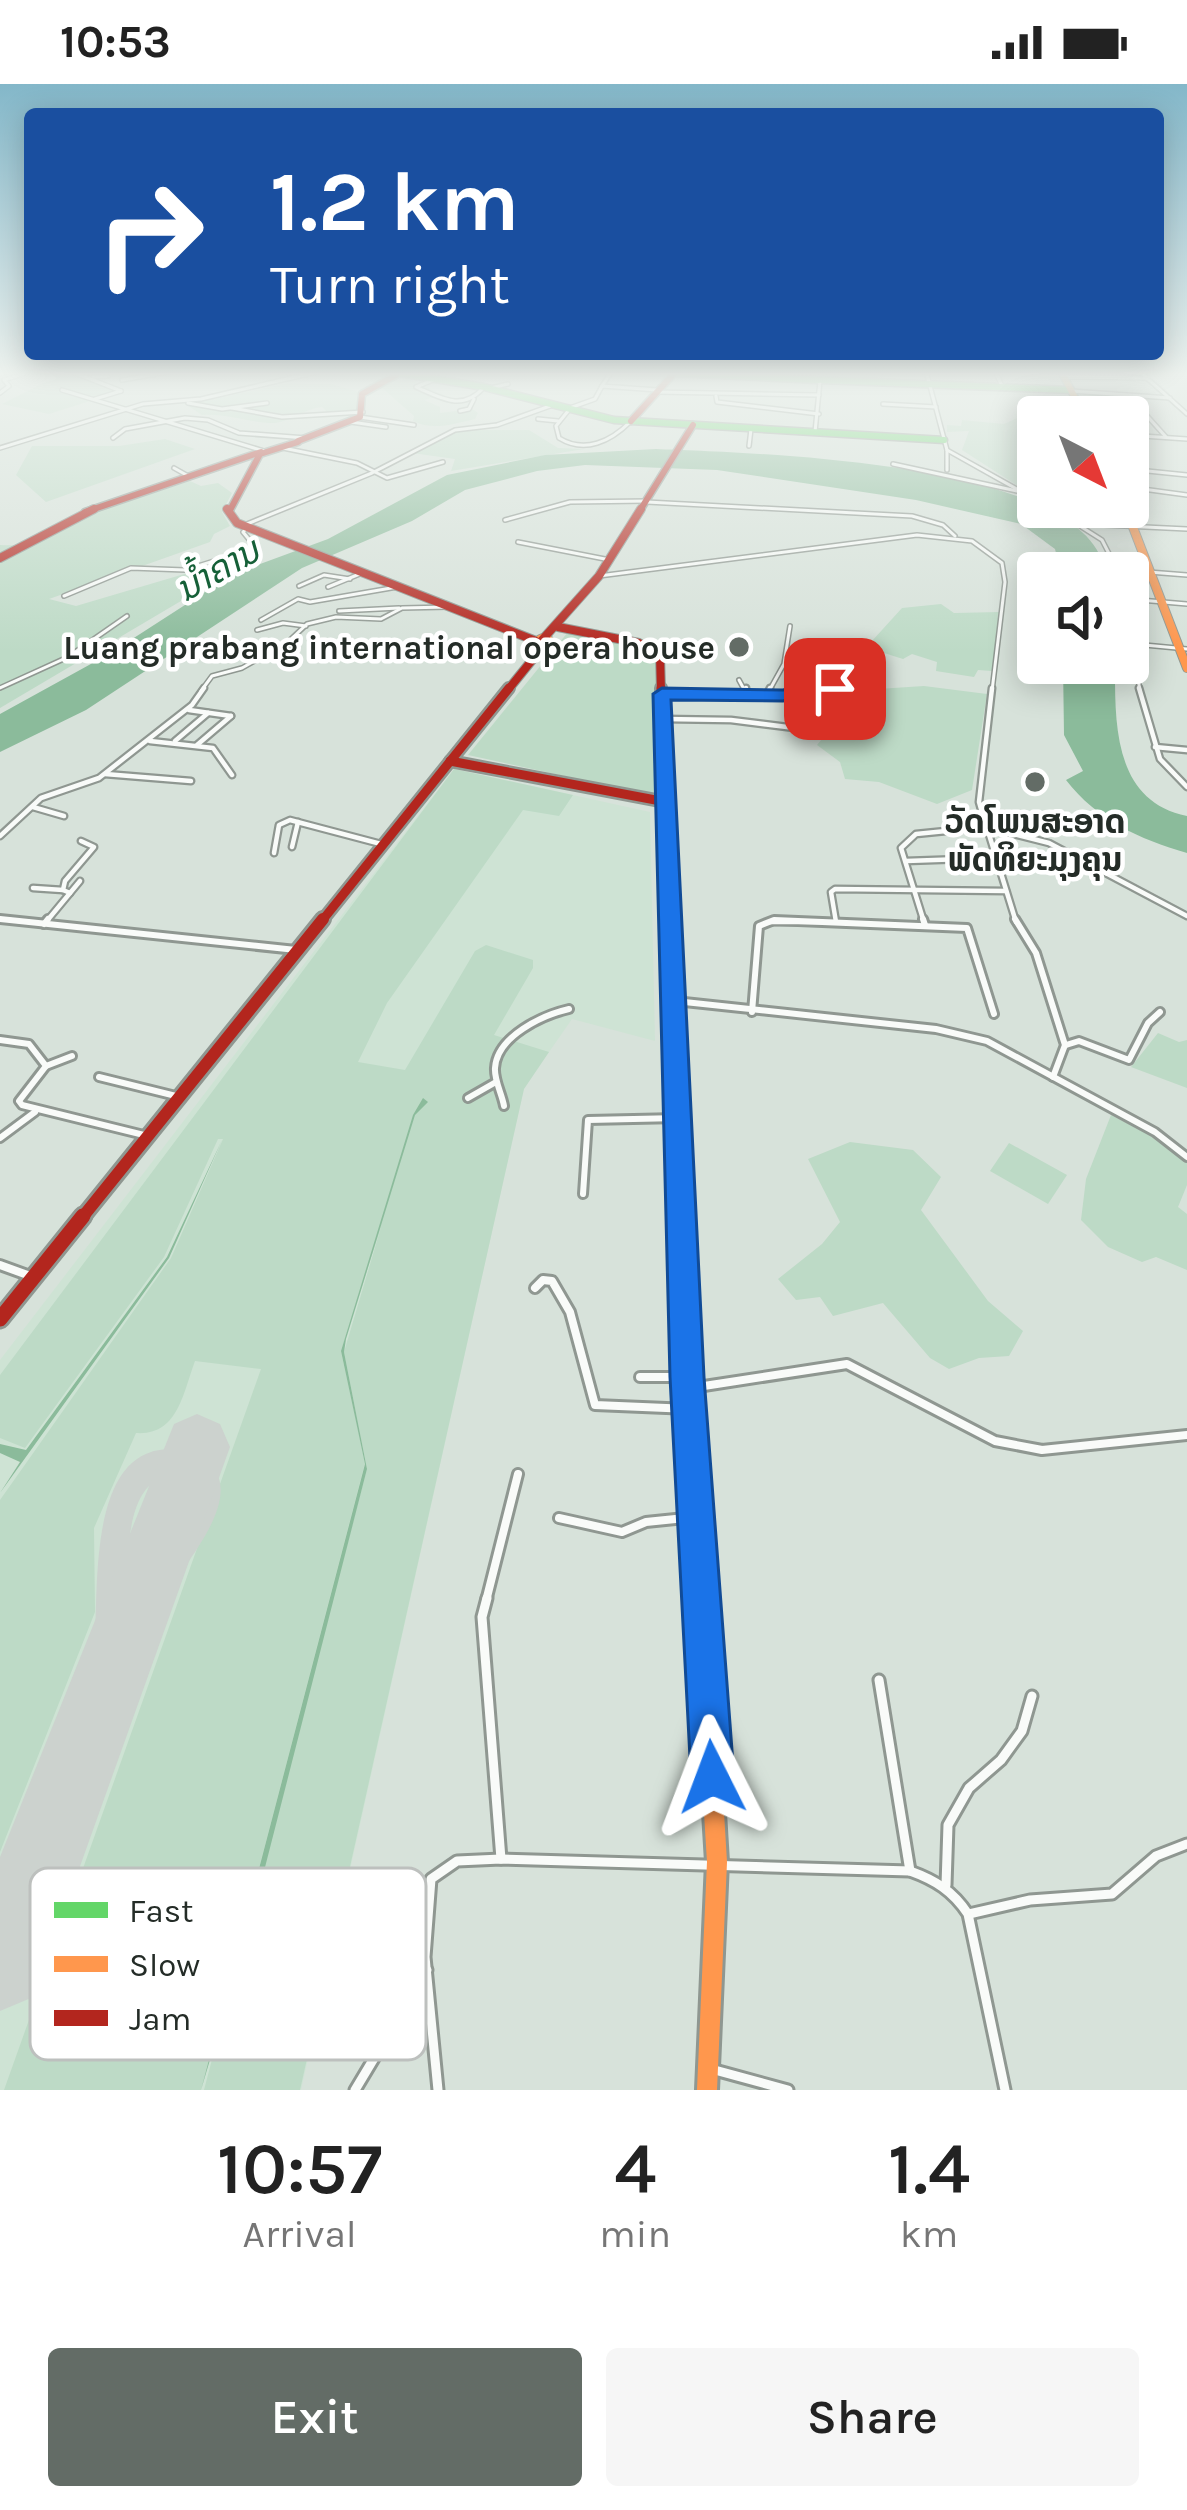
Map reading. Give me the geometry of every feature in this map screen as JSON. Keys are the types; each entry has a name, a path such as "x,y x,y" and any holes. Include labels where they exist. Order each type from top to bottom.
{"street":[{"path":"0,558 79,514 230,465"},
{"path":"264,465 227,508 244,527 340,564 356,576"},
{"path":"359,465 390,478 437,465"},
{"path":"244,527 388,465"},
{"path":"0,1319 599,576 671,465"},
{"path":"897,465 953,473 1017,491"},
{"path":"947,465 947,470"},
{"path":"974,465 1017,490"},
{"path":"174,468 190,478"},
{"path":"1149,471 1187,475"},
{"path":"1149,490 1187,495"},
{"path":"505,520 569,502 647,502 912,516 943,525 957,538"},
{"path":"1149,526 1187,529"},
{"path":"64,596 131,568 185,570 256,548 244,527"},
{"path":"1087,528 1113,552"},
{"path":"1133,528 1187,668"},
{"path":"599,576 905,536 957,538 986,549 1004,568 1004,619 980,802 1017,925 1036,953 1065,1045 1053,1077"},
{"path":"518,542 610,560"},
{"path":"1150,572 1187,575"},
{"path":"299,586 324,575 356,576 398,587 542,643"},
{"path":"328,587 356,576"},
{"path":"261,620 298,599 310,602 398,587"},
{"path":"1149,601 1187,604"},
{"path":"339,611 448,607"},
{"path":"0,836 41,798 105,773 186,710 212,676 242,668 306,626 335,617 381,619 402,608"},
{"path":"0,688 68,657 127,616"},
{"path":"256,630 284,623 306,626"},
{"path":"559,625 657,652 662,694 688,1383 717,1862 707,2090"},
{"path":"767,694 784,664 790,626"},
{"path":"1149,645 1183,648"},
{"path":"739,680 746,686 745,695"},
{"path":"1142,684 1165,771 1187,787"},
{"path":"662,694 792,694 818,687 848,691"},
{"path":"186,710 231,716 197,745"},
{"path":"172,743 208,713"},
{"path":"663,719 730,719 803,729"},
{"path":"147,740 213,748 232,775"},
{"path":"1155,747 1187,750"},
{"path":"450,761 666,802"},
{"path":"105,773 191,781"},
{"path":"30,806 64,816"},
{"path":"274,853 280,823 298,822 381,844"},
{"path":"292,847 298,822"},
{"path":"925,925 901,848 908,836 986,827 1065,849 1187,916"},
{"path":"66,891 65,881 94,847 81,841"},
{"path":"906,861 994,858"},
{"path":"44,925 66,891 80,881"},
{"path":"33,888 66,891"},
{"path":"836,922 833,890 1006,891"},
{"path":"1,920 296,950"},
{"path":"752,1012 760,924 836,922 969,929 994,1014"},
{"path":"675,1001 968,1035 1155,1132 1187,1157"},
{"path":"504,1106 495,1069 503,1048 556,1012 569,1010"},
{"path":"1065,1045 1079,1041 1129,1060 1148,1023 1160,1012"},
{"path":"0,1040 27,1042 38,1049 46,1066"},
{"path":"72,1055 46,1066 19,1101 35,1112 148,1136"},
{"path":"99,1077 180,1096"},
{"path":"468,1098 497,1081"},
{"path":"0,1138 35,1112"},
{"path":"584,1194 588,1120 679,1118"},
{"path":"0,1265 33,1277"},
{"path":"535,1288 543,1280 553,1281 574,1310 586,1384 597,1407 690,1409"},
{"path":"640,1377 688,1383 847,1364 960,1426 1019,1447 1042,1450 1187,1435"},
{"path":"501,1859 482,1617 518,1474"},
{"path":"559,1518 622,1532 646,1522 696,1517"},
{"path":"879,1680 910,1871"},
{"path":"946,1885 948,1825 969,1788 1001,1760 1022,1731 1032,1696"},
{"path":"968,1914 1030,1900 1112,1894 1156,1856 1187,1844"},
{"path":"438,2090 428,1967 426,1899 431,1879 457,1861 501,1859 910,1871 946,1885 968,1914 1005,2090"},
{"path":"355,2090 373,2060"},
{"path":"708,2068 788,2090"}],"shaded area":[{"path":"22,465 151,465 46,502 16,475"},
{"path":"453,465 490,465 451,471"},
{"path":"498,465 868,465 980,485 1017,498 1017,523 916,500 717,470 585,465 537,471 465,490 412,521 302,568 86,710 0,752 0,714 109,654 233,574 328,539 447,475"},
{"path":"985,465 1017,465 1017,485"},
{"path":"190,481 201,486 218,483 232,493 222,512 230,526 214,534 210,542 49,599 76,606 218,564 230,572 0,708 0,545 38,541 70,520"},
{"path":"1026,528 1074,528 1085,535 1094,552 1056,552"},
{"path":"941,604 954,613 1000,612 992,671 978,670 974,677 936,671 937,662 881,652 872,641 902,608"},
{"path":"568,632 642,648 655,657 661,797 468,755"},
{"path":"1063,684 1115,684 1123,756 1145,794 1163,808 1187,816 1187,853 1120,826 1078,794 1066,780 1083,771 1064,735"},
{"path":"924,686 987,694 972,790 937,804 879,782 845,779 840,762 817,745 842,715 870,707 878,689"},
{"path":"454,769 650,812 655,1041 572,1019 524,1088 350,1868 30,1868 30,2060 308,2060 301,2090 0,2090 0,1360"},
{"path":"454,769 573,795 559,816 523,810 387,1003 358,1062 405,1070 475,951 486,945 533,960 533,968 494,1035 549,1052 524,1089 350,1868 262,1868 367,1469 344,1352 382,1224 341,1351 365,1463 259,1868 83,1868 261,1369 195,1361 170,1420 161,1428 136,1433 94,1528 95,1612 0,1852 0,1500 171,1258 223,1139 218,1139 164,1257 25,1448 0,1438 0,1375"},
{"path":"1158,1033 1179,1042 1187,1040 1187,1088 1131,1067"},
{"path":"423,1098 428,1102 415,1115 344,1352 367,1469 265,1868 259,1868 365,1464 341,1351 413,1115"},
{"path":"1111,1115 1150,1135 1187,1163 1187,1185 1178,1207 1187,1214 1187,1270 1156,1257 1142,1262 1108,1247 1081,1220 1086,1179"},
{"path":"222,1140 169,1258 0,1493 20,1462 0,1453 0,1444 26,1450 167,1257"},
{"path":"850,1142 913,1150 941,1177 921,1210 988,1301 1023,1331 1009,1356 979,1358 949,1369 930,1358 883,1303 833,1316 820,1297 796,1300 778,1279 822,1244 840,1222 808,1159"},
{"path":"1009,1143 1067,1175 1048,1204 990,1171"},
{"path":"30,2017 30,2060 209,2060 201,2090 4,2090"},
{"path":"212,2060 307,2060 300,2090 204,2090"}],"taxiway":[{"path":"102,1698 120,1512 133,1482 154,1464 188,1463 206,1482 208,1496 201,1518 132,1620"}],"runway":[{"path":"38,1868 197,1447"},
{"path":"0,1967 30,1888"}],"traffic: slow":[{"path":"1133,528 1187,668"},
{"path":"544,638 551,645 544,652 537,645 544,638"},
{"path":"686,1345 717,1862 707,2090"}],"traffic: jam":[{"path":"0,558 79,514 224,465"},
{"path":"254,465 227,509 237,523 536,641"},
{"path":"542,640 599,576 668,465"},
{"path":"558,627 639,643 660,655 686,1345"},
{"path":"0,1319 541,649"},
{"path":"450,761 666,802"}],"place":[{"name":"Luang prabang international opera house","path":"739,647"},
{"name":"ວັດໂພນສະອາດ ພັດທິຍະມຸງຄຸນ","path":"1035,782"}],"route":[{"path":"712,1777 687,1377 662,694 783,695 818,687 835,689"}],"water label":[{"name":"ນ້ຳຄານ","path":"217,569"}]}
